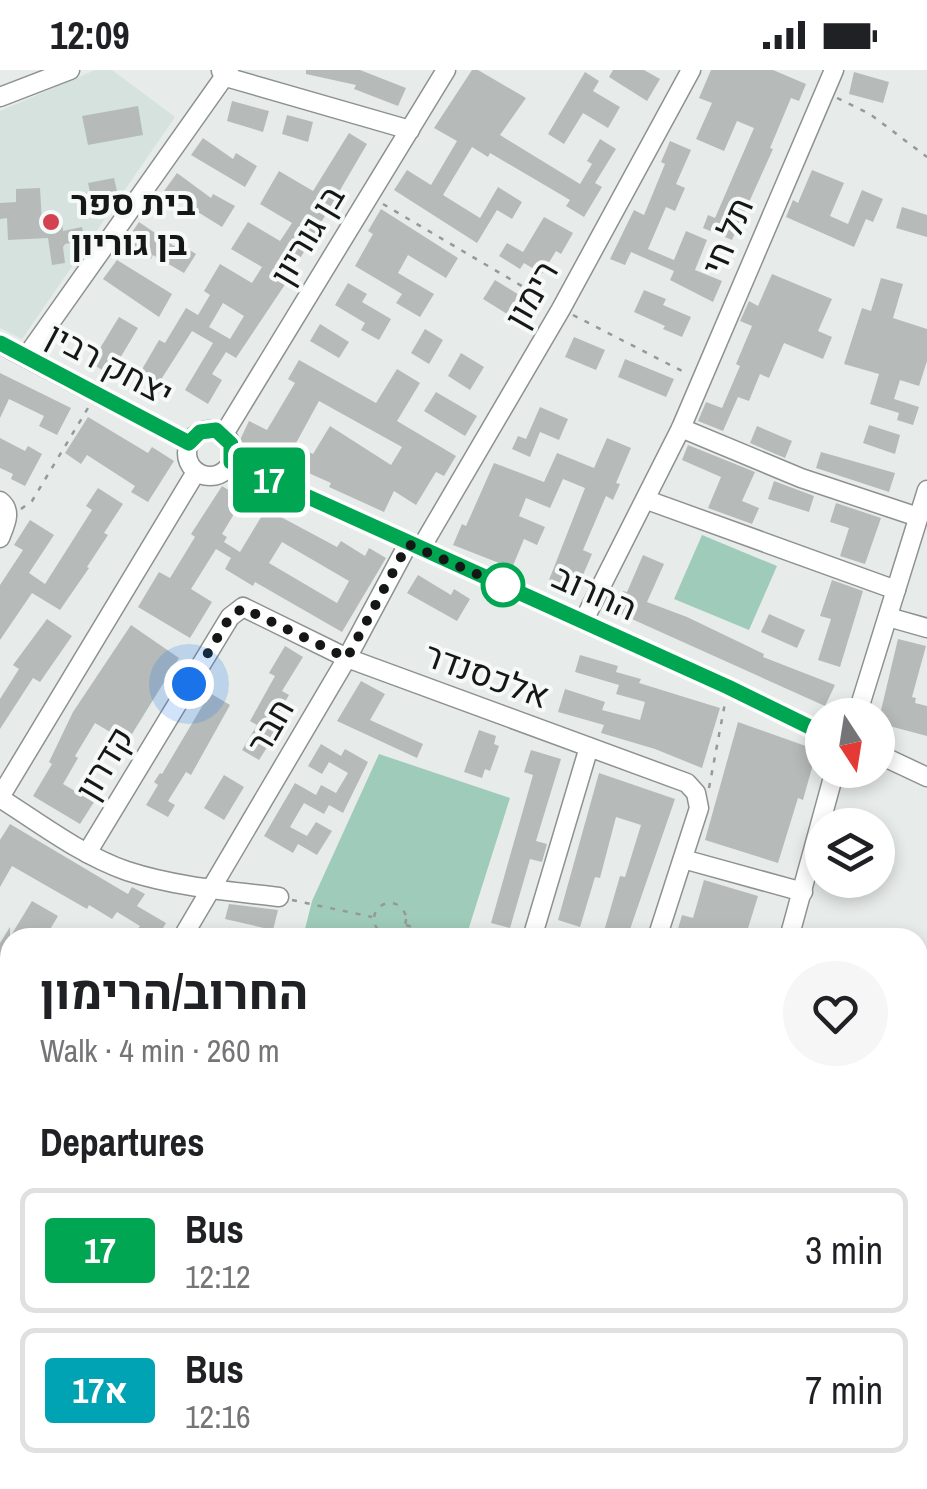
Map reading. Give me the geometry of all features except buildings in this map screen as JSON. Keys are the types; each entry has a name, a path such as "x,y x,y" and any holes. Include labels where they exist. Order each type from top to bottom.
{"street":[{"path":"0,97 70,70"},
{"name":"בן גוריון","path":"224,434 446,70"},
{"name":"רימון","path":"414,546 561,309 691,70"},
{"name":"תל חי","path":"582,622 647,500 680,428 834,70"},
{"path":"26,357 225,72 410,130"},
{"name":"יצחק רבין","path":"0,344 189,443"},
{"path":"680,428 801,478 918,518"},
{"path":"208,430 224,434 233,450 231,462 220,474 196,472 187,458 193,436 208,430"},
{"name":"החרוב","path":"231,462 805,725"},
{"path":"196,472 0,798 87,853 128,871 212,890 279,897"},
{"path":"862,698 927,490"},
{"path":"647,500 896,590"},
{"path":"0,538 4,510"},
{"name":"חבר","path":"188,928 414,546"},
{"name":"אלכסנדר","path":"243,608 347,658 687,783 697,800"},
{"name":"קדרון","path":"87,853 230,617 243,608"},
{"path":"888,617 927,628"},
{"path":"535,928 589,747"},
{"path":"895,762 927,776"},
{"path":"792,928 830,788"},
{"path":"660,928 697,800"},
{"path":"683,858 804,892"}],"path":[{"path":"824,94 870,114 927,158"},
{"path":"368,196 561,309 701,380"},
{"path":"4,510 32,501 97,394"},
{"path":"697,800 711,788 728,687"},
{"path":"279,897 374,917"},
{"path":"377,928 374,917 380,906 392,903 403,909 402,928"},
{"path":"405,925 415,928"}],"shaded area":[{"name":"בית ספר בן גוריון","path":"95,70 112,70 175,117 22,339 0,328 0,111"}],"green space":[{"path":"702,535 777,566 749,630 674,599"},
{"path":"379,754 510,798 469,928 305,928 312,901"}],"bus line":[{"name":"17","path":"0,343 189,443 200,432 216,430 231,444 231,462 728,687 805,726"}],"place":[{"name":"בית ספר בן גוריון","path":"51,222"}],"route":[{"path":"189,684 230,617 243,608 347,658 408,544 518,592 503,585"}]}
